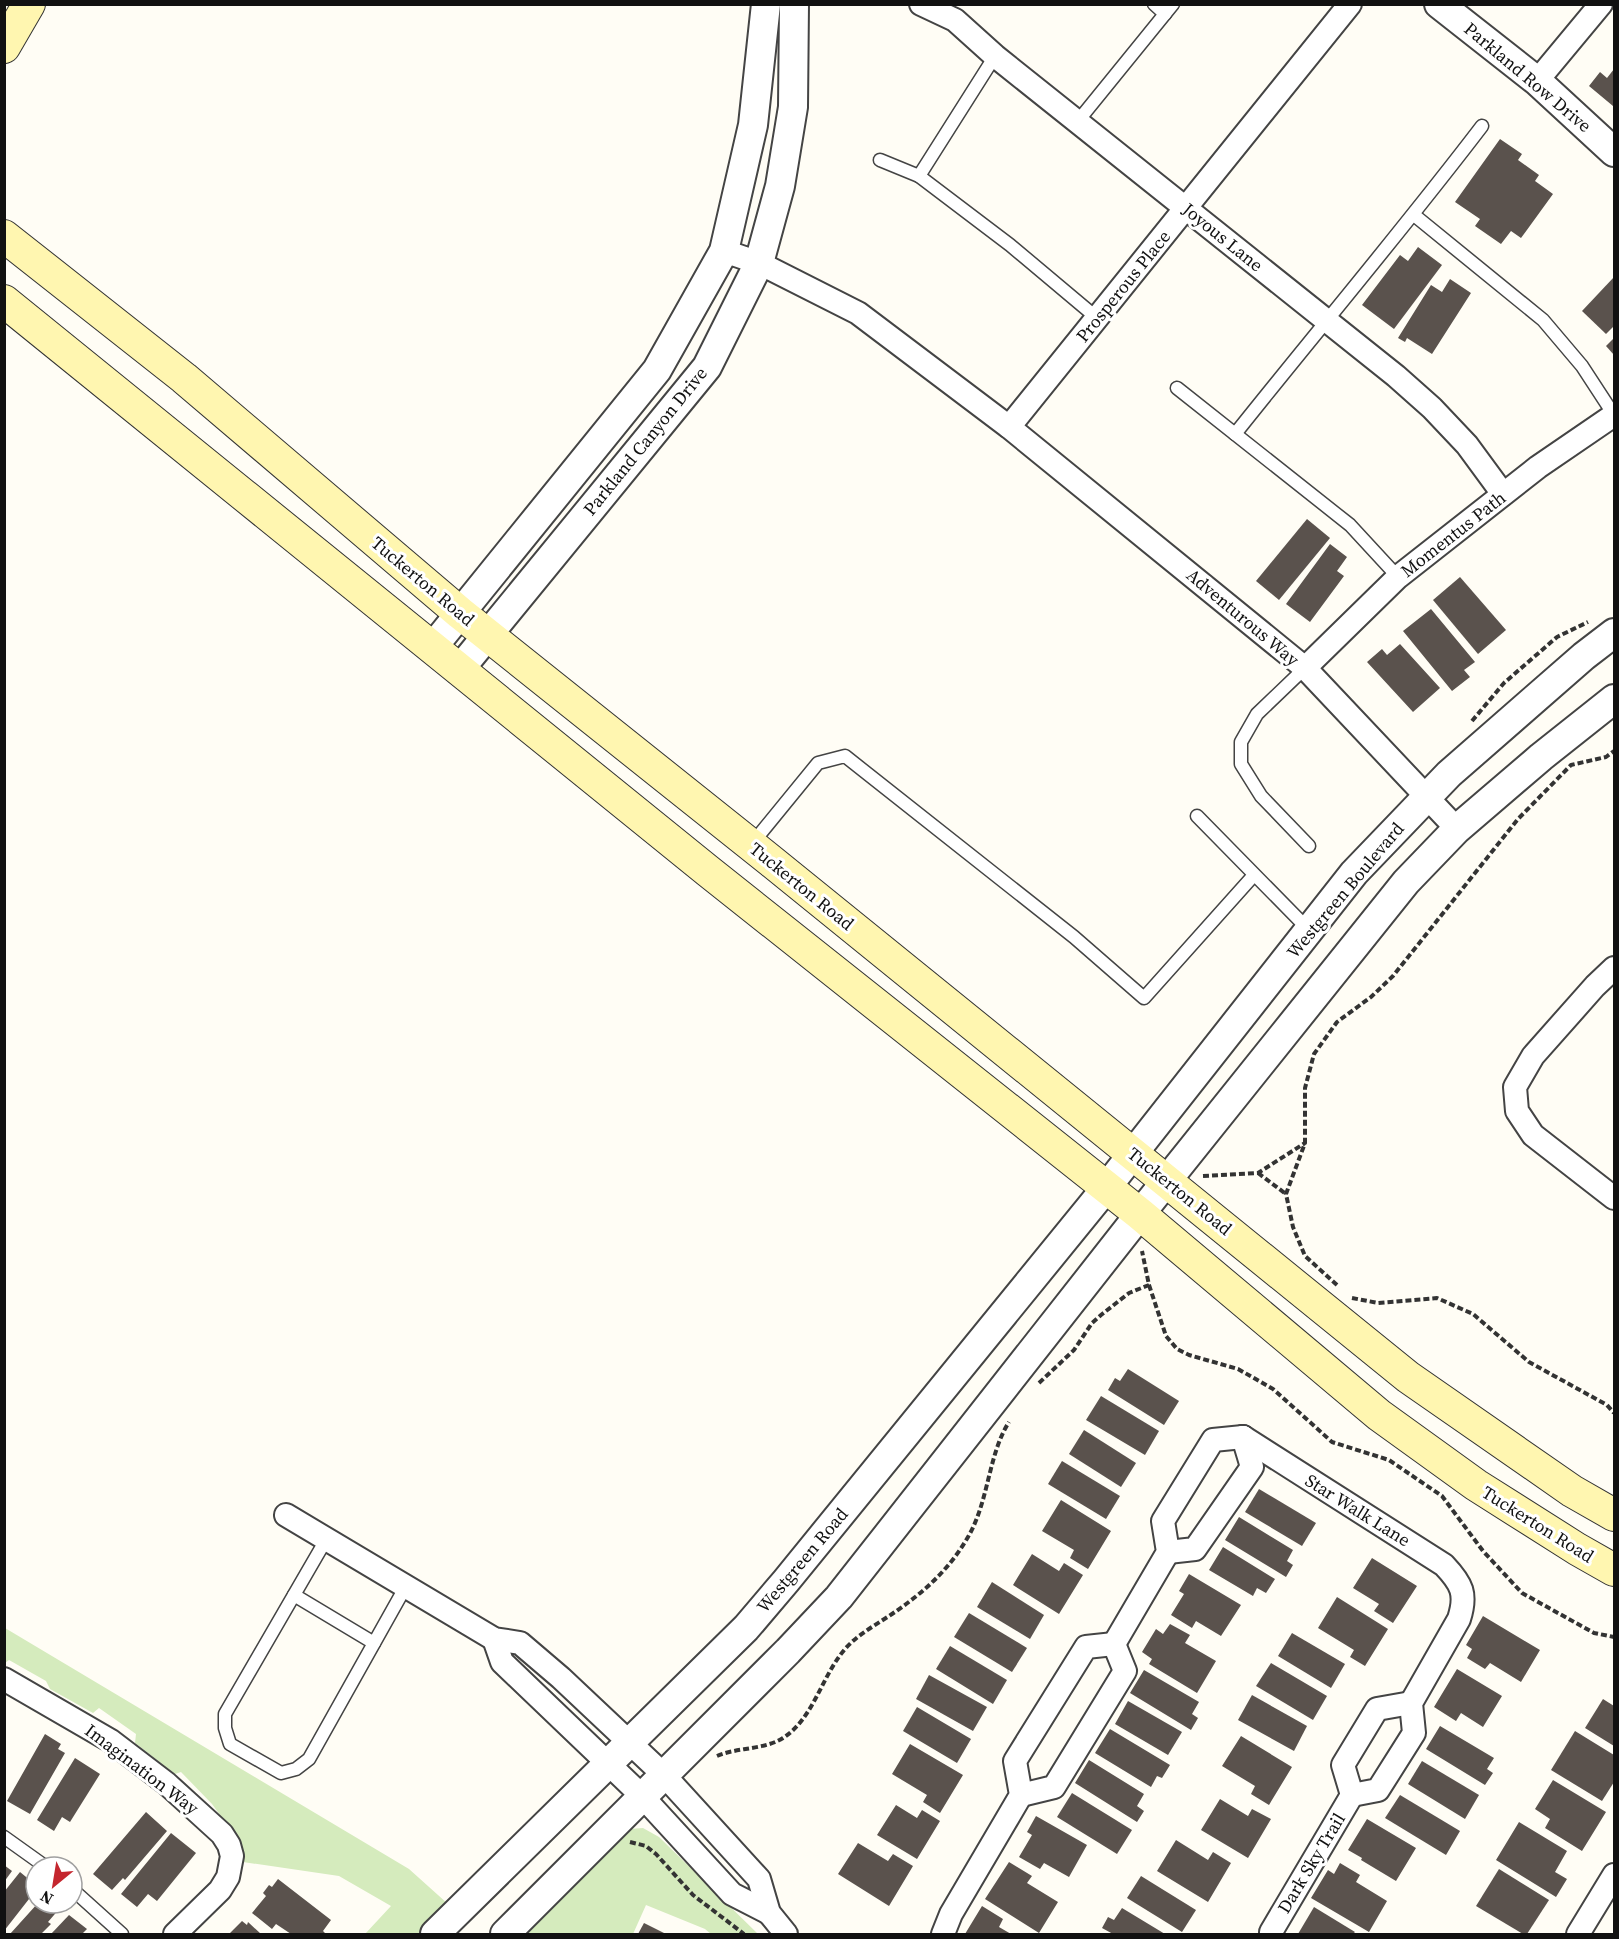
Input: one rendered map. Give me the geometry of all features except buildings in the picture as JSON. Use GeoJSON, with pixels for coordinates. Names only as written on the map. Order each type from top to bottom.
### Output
{"type":"FeatureCollection","features":[{"type":"Feature","properties":{"kind":"main road"},"geometry":{"type":"LineString","coordinates":[[4,47],[28,4]]}},
{"type":"Feature","properties":{"kind":"main road","name":"Tuckerton Road"},"geometry":{"type":"LineString","coordinates":[[4,236],[184,378],[460,613],[751,845],[1408,1377],[1572,1491],[1614,1515]]}},
{"type":"Feature","properties":{"kind":"main road","name":"Tuckerton Road"},"geometry":{"type":"LineString","coordinates":[[4,301],[459,670],[1140,1214],[1379,1415],[1476,1485],[1614,1570]]}},
{"type":"Feature","properties":{"kind":"street","name":"Parkland Canyon Drive"},"geometry":{"type":"LineString","coordinates":[[432,648],[657,370],[724,251],[753,125],[766,4]]}},
{"type":"Feature","properties":{"kind":"street","name":"Parkland Canyon Drive"},"geometry":{"type":"LineString","coordinates":[[459,670],[707,367],[759,263],[780,186],[793,107],[794,4]]}},
{"type":"Feature","properties":{"kind":"street","name":"Joyous Lane"},"geometry":{"type":"LineString","coordinates":[[921,4],[955,20],[996,56],[1396,376],[1432,408],[1467,446],[1503,494]]}},
{"type":"Feature","properties":{"kind":"street","name":"Prosperous Place"},"geometry":{"type":"LineString","coordinates":[[1009,427],[1350,4]]}},
{"type":"Feature","properties":{"kind":"street","name":"Parkland Row Drive"},"geometry":{"type":"LineString","coordinates":[[1439,4],[1537,81],[1614,152]]}},
{"type":"Feature","properties":{"kind":"street"},"geometry":{"type":"LineString","coordinates":[[1537,81],[1604,6]]}},
{"type":"Feature","properties":{"kind":"street","name":"Adventurous Way"},"geometry":{"type":"LineString","coordinates":[[724,251],[759,263],[858,313],[1009,427],[1305,668],[1457,829]]}},
{"type":"Feature","properties":{"kind":"street","name":"Momentus Path"},"geometry":{"type":"LineString","coordinates":[[1305,668],[1398,577],[1538,467],[1614,415]]}},
{"type":"Feature","properties":{"kind":"street","name":"Westgreen Boulevard"},"geometry":{"type":"LineString","coordinates":[[1133,1153],[1354,873],[1449,774],[1584,656],[1614,633]]}},
{"type":"Feature","properties":{"kind":"street"},"geometry":{"type":"LineString","coordinates":[[505,1935],[839,1597],[1140,1214],[1168,1182],[1406,882],[1457,829],[1540,757],[1614,699]]}},
{"type":"Feature","properties":{"kind":"street"},"geometry":{"type":"LineString","coordinates":[[1614,968],[1533,1056],[1515,1087],[1516,1111],[1533,1136],[1614,1198]]}},
{"type":"Feature","properties":{"kind":"street","name":"Westgreen Road"},"geometry":{"type":"LineString","coordinates":[[435,1935],[746,1628],[1133,1153]]}},
{"type":"Feature","properties":{"kind":"street"},"geometry":{"type":"LineString","coordinates":[[1114,1644],[1168,1552],[1163,1521],[1213,1440],[1243,1437],[1252,1467],[1195,1549],[1168,1552]]}},
{"type":"Feature","properties":{"kind":"street","name":"Star Walk Lane"},"geometry":{"type":"LineString","coordinates":[[1243,1437],[1444,1565],[1457,1579],[1464,1605],[1459,1619],[1411,1703]]}},
{"type":"Feature","properties":{"kind":"street"},"geometry":{"type":"LineString","coordinates":[[286,1515],[494,1639],[520,1643],[561,1678],[664,1775],[759,1879],[769,1913],[786,1935]]}},
{"type":"Feature","properties":{"kind":"street"},"geometry":{"type":"LineString","coordinates":[[494,1639],[502,1662],[642,1796],[732,1894],[769,1913]]}},
{"type":"Feature","properties":{"kind":"street"},"geometry":{"type":"LineString","coordinates":[[943,1935],[951,1914],[1021,1795],[1015,1761],[1086,1647],[1114,1644]]}},
{"type":"Feature","properties":{"kind":"street"},"geometry":{"type":"LineString","coordinates":[[1021,1795],[1054,1787],[1125,1671],[1114,1644]]}},
{"type":"Feature","properties":{"kind":"street","name":"Imagination Way"},"geometry":{"type":"LineString","coordinates":[[4,1679],[111,1741],[166,1784],[222,1834],[229,1845],[232,1856],[228,1877],[220,1890],[175,1935]]}},
{"type":"Feature","properties":{"kind":"street","name":"Dark Sky Trail"},"geometry":{"type":"LineString","coordinates":[[1266,1934],[1352,1795],[1378,1790],[1414,1733],[1411,1703],[1377,1709],[1343,1765],[1352,1795]]}},
{"type":"Feature","properties":{"kind":"street"},"geometry":{"type":"LineString","coordinates":[[1578,1935],[1614,1875]]}},
{"type":"Feature","properties":{"kind":"lane"},"geometry":{"type":"LineString","coordinates":[[1078,121],[1169,9],[1154,4]]}},
{"type":"Feature","properties":{"kind":"lane"},"geometry":{"type":"LineString","coordinates":[[919,176],[996,56]]}},
{"type":"Feature","properties":{"kind":"lane"},"geometry":{"type":"LineString","coordinates":[[1235,434],[1414,215],[1482,126]]}},
{"type":"Feature","properties":{"kind":"lane"},"geometry":{"type":"LineString","coordinates":[[880,160],[919,176],[1010,245],[1097,318]]}},
{"type":"Feature","properties":{"kind":"lane"},"geometry":{"type":"LineString","coordinates":[[1414,215],[1543,320],[1582,366],[1614,415]]}},
{"type":"Feature","properties":{"kind":"lane"},"geometry":{"type":"LineString","coordinates":[[1177,388],[1350,525],[1398,577]]}},
{"type":"Feature","properties":{"kind":"lane"},"geometry":{"type":"LineString","coordinates":[[1305,668],[1257,714],[1241,742],[1241,764],[1262,796],[1309,846]]}},
{"type":"Feature","properties":{"kind":"lane"},"geometry":{"type":"LineString","coordinates":[[751,845],[818,763],[845,756],[1074,937],[1144,998],[1254,874]]}},
{"type":"Feature","properties":{"kind":"lane"},"geometry":{"type":"LineString","coordinates":[[1197,816],[1309,930]]}},
{"type":"Feature","properties":{"kind":"lane"},"geometry":{"type":"LineString","coordinates":[[327,1538],[225,1714],[225,1728],[230,1744],[281,1773],[296,1769],[309,1759],[406,1586]]}},
{"type":"Feature","properties":{"kind":"lane"},"geometry":{"type":"LineString","coordinates":[[294,1595],[375,1643]]}},
{"type":"Feature","properties":{"kind":"lane"},"geometry":{"type":"LineString","coordinates":[[4,1837],[29,1855]]}},
{"type":"Feature","properties":{"kind":"lane"},"geometry":{"type":"LineString","coordinates":[[84,1900],[122,1935]]}},
{"type":"Feature","properties":{"kind":"path"},"geometry":{"type":"LineString","coordinates":[[1614,751],[1606,757],[1571,765],[1518,819],[1393,976],[1371,997],[1337,1022],[1314,1054],[1305,1088],[1305,1143],[1286,1194],[1293,1227],[1305,1256],[1352,1298],[1378,1303],[1437,1298],[1473,1314],[1529,1362],[1607,1405],[1614,1413]]}},
{"type":"Feature","properties":{"kind":"path"},"geometry":{"type":"LineString","coordinates":[[1203,1176],[1258,1173],[1305,1143]]}},
{"type":"Feature","properties":{"kind":"path"},"geometry":{"type":"LineString","coordinates":[[1258,1173],[1286,1194]]}},
{"type":"Feature","properties":{"kind":"path"},"geometry":{"type":"LineString","coordinates":[[1142,1251],[1149,1285],[1166,1335],[1177,1349],[1238,1370],[1273,1389],[1332,1442],[1389,1460],[1442,1496],[1483,1551],[1522,1593],[1594,1632],[1614,1637]]}},
{"type":"Feature","properties":{"kind":"path"},"geometry":{"type":"LineString","coordinates":[[1033,1391],[1074,1350],[1092,1323],[1129,1293],[1149,1285]]}},
{"type":"Feature","properties":{"kind":"path"},"geometry":{"type":"LineString","coordinates":[[712,1760],[739,1749],[771,1744],[790,1733],[812,1706],[832,1667],[847,1647],[858,1636],[905,1605],[941,1575],[969,1536],[978,1516],[1000,1438],[1014,1415]]}},
{"type":"Feature","properties":{"kind":"path"},"geometry":{"type":"LineString","coordinates":[[624,1839],[646,1846],[656,1854],[693,1895],[744,1935]]}},
{"type":"Feature","properties":{"kind":"green space"},"geometry":{"type":"Polygon","coordinates":[[[5,1628],[409,1869],[448,1904],[418,1934],[365,1934],[391,1906],[339,1876],[243,1862],[240,1843],[212,1804],[181,1772],[175,1774],[135,1743],[136,1734],[99,1708],[93,1713],[50,1689],[46,1681],[9,1660],[5,1663],[5,1628]]]}},
{"type":"Feature","properties":{"kind":"green space"},"geometry":{"type":"Polygon","coordinates":[[[643,1828],[659,1837],[758,1934],[711,1934],[705,1929],[646,1905],[633,1934],[520,1934],[629,1829],[643,1828]]]}}]}
